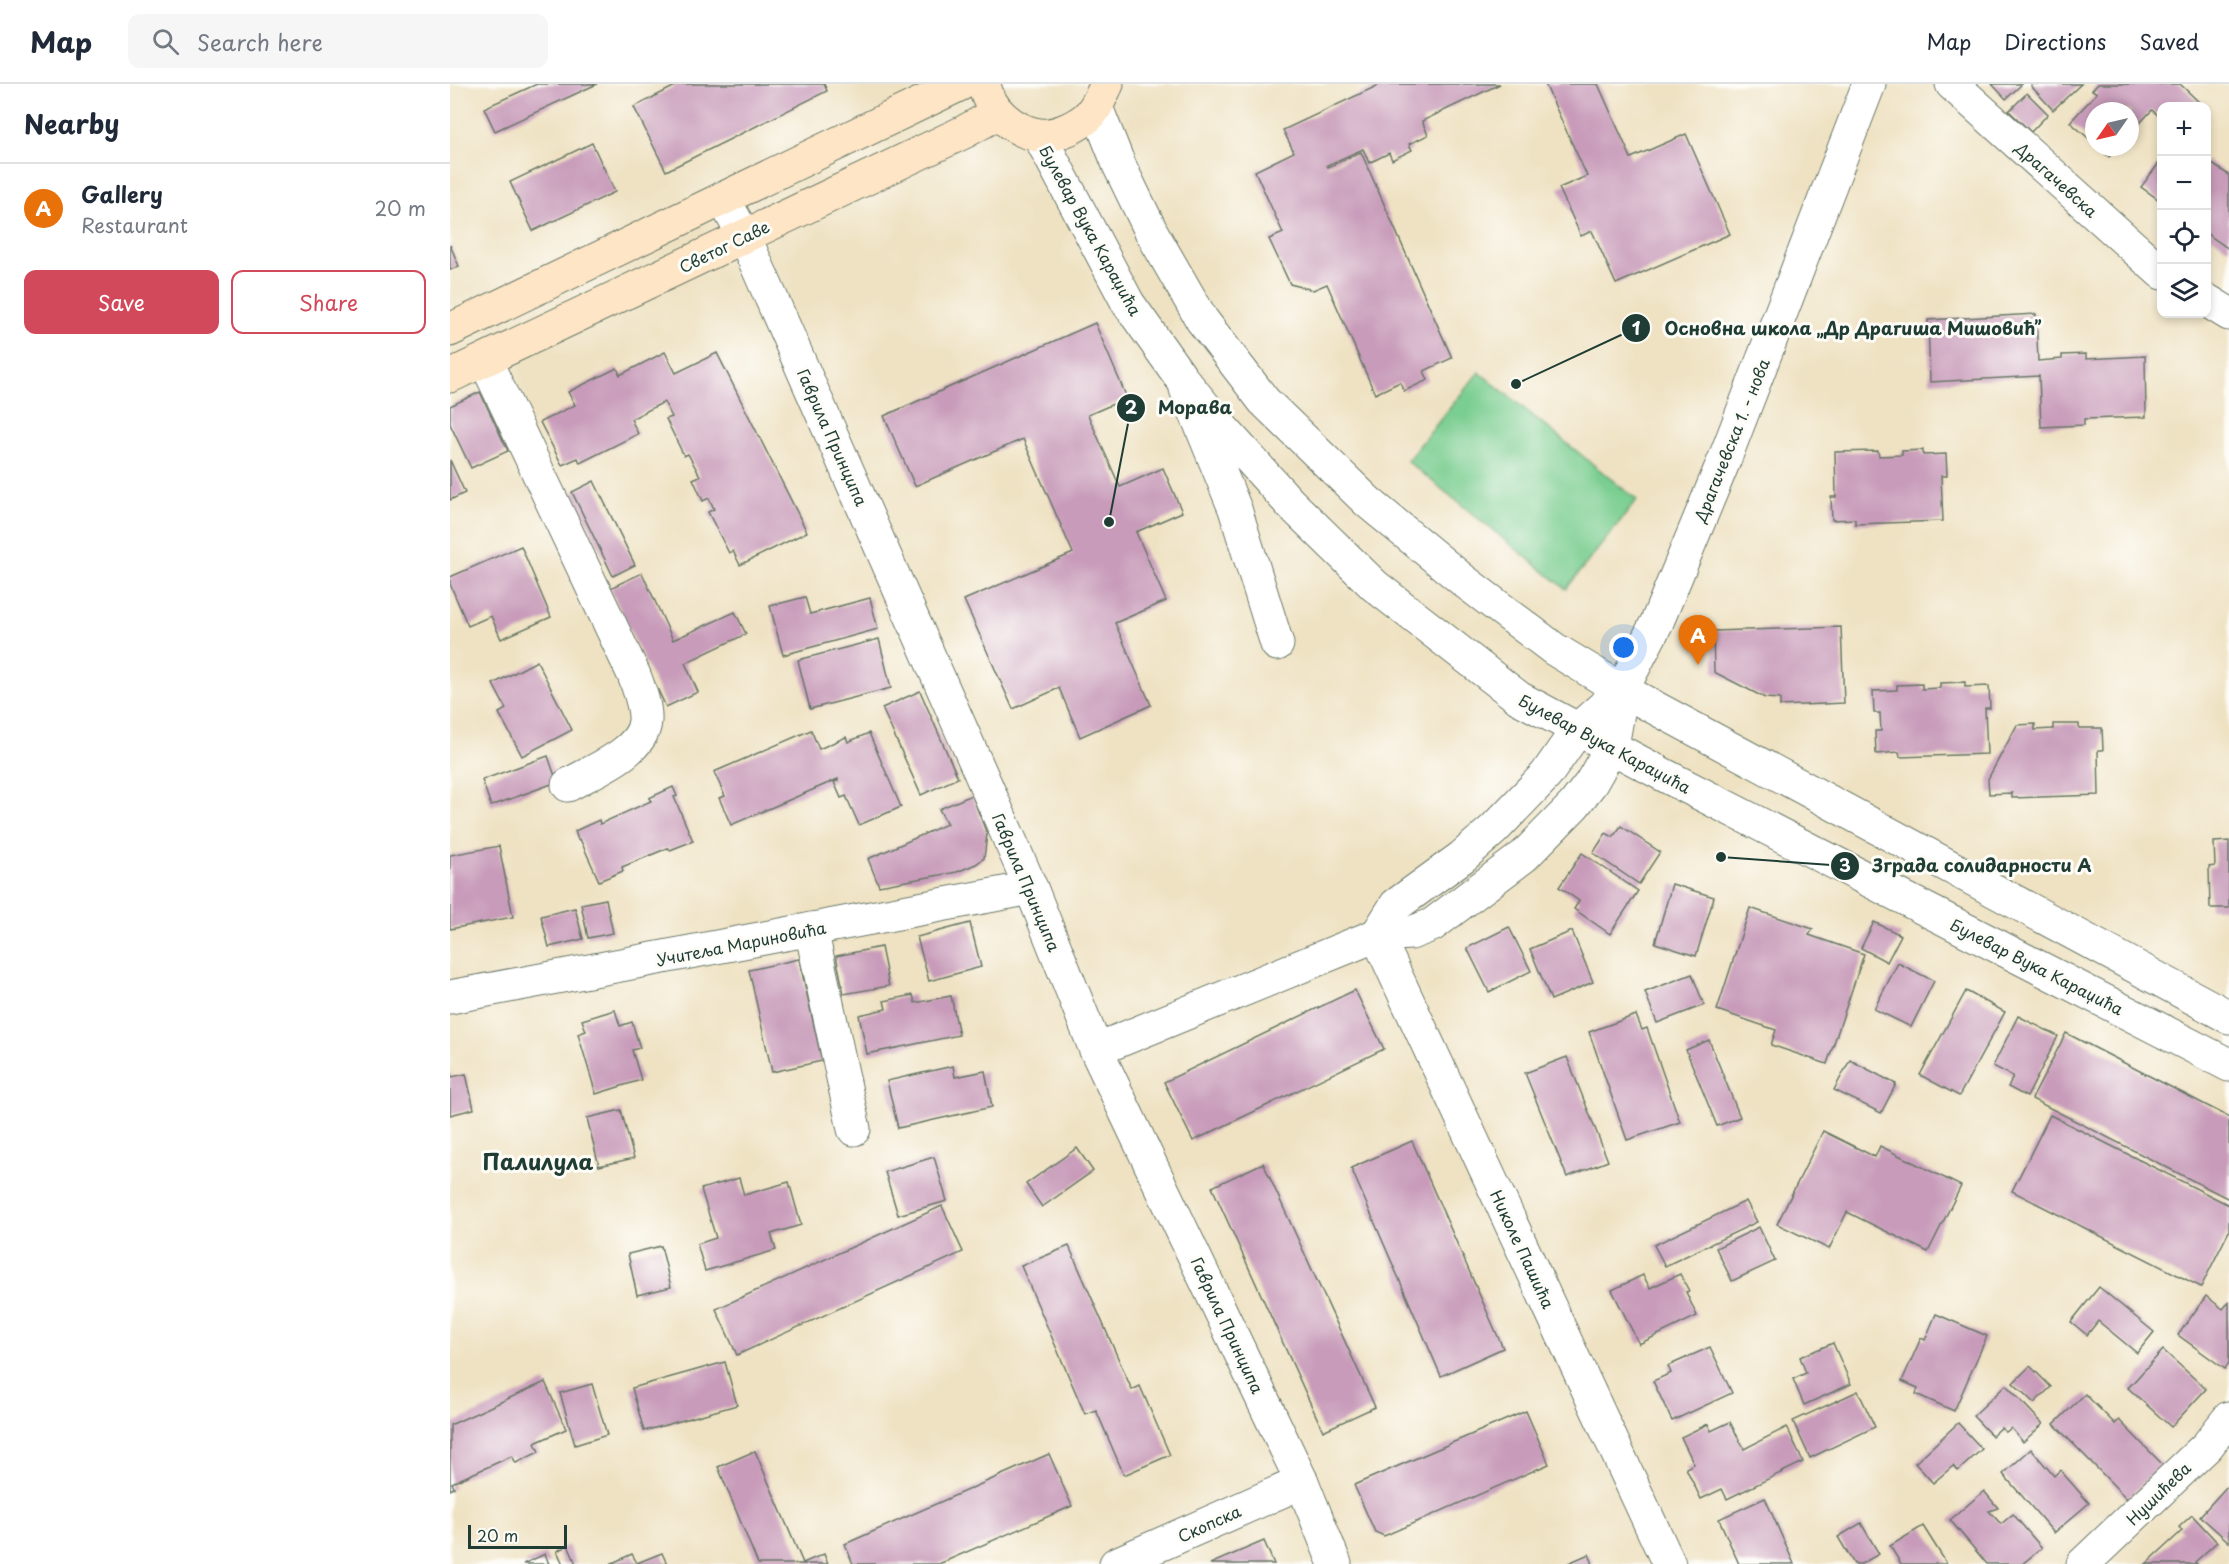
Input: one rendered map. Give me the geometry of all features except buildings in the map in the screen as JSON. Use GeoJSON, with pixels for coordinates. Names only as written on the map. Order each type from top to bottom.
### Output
{"type":"FeatureCollection","features":[{"type":"Feature","properties":{"kind":"main road"},"geometry":{"type":"LineString","coordinates":[[450,330],[961,84]]}},
{"type":"Feature","properties":{"kind":"main road"},"geometry":{"type":"LineString","coordinates":[[984,84],[998,113],[1010,124],[1039,135],[1069,129],[1087,118],[1101,96]]}},
{"type":"Feature","properties":{"kind":"main road","name":"Светог Саве"},"geometry":{"type":"LineString","coordinates":[[450,376],[964,132],[998,113]]}},
{"type":"Feature","properties":{"kind":"street","name":"Драгачевска 1. - нова"},"geometry":{"type":"LineString","coordinates":[[1622,690],[1657,622],[1725,458],[1869,84]]}},
{"type":"Feature","properties":{"kind":"street","name":"Драгачевска"},"geometry":{"type":"LineString","coordinates":[[1952,84],[2157,268]]}},
{"type":"Feature","properties":{"kind":"street"},"geometry":{"type":"LineString","coordinates":[[1101,96],[1119,165],[1157,243],[1202,320],[1264,401],[1368,502],[1464,581],[1554,649],[1622,690],[2229,1017]]}},
{"type":"Feature","properties":{"kind":"street","name":"Булевар Вука Караџића"},"geometry":{"type":"LineString","coordinates":[[1039,135],[1128,303],[1182,379],[1223,429],[1289,502],[1375,586],[1519,698],[2229,1065]]}},
{"type":"Feature","properties":{"kind":"street","name":"Гаврила Принципа"},"geometry":{"type":"LineString","coordinates":[[723,198],[744,236],[1031,888],[1096,1050],[1302,1482],[1335,1564]]}},
{"type":"Feature","properties":{"kind":"street"},"geometry":{"type":"LineString","coordinates":[[2211,303],[2229,314]]}},
{"type":"Feature","properties":{"kind":"street"},"geometry":{"type":"LineString","coordinates":[[484,360],[634,675],[644,711],[643,730],[632,747],[568,785]]}},
{"type":"Feature","properties":{"kind":"street"},"geometry":{"type":"LineString","coordinates":[[1182,379],[1235,509],[1277,644]]}},
{"type":"Feature","properties":{"kind":"street"},"geometry":{"type":"LineString","coordinates":[[1377,935],[1396,905],[1462,857],[1494,830],[1546,775],[1578,729],[1622,690]]}},
{"type":"Feature","properties":{"kind":"street"},"geometry":{"type":"LineString","coordinates":[[1096,1050],[1377,935],[1411,933],[1432,925],[1524,856],[1575,805],[1591,783],[1612,746],[1622,690]]}},
{"type":"Feature","properties":{"kind":"street","name":"Учитеља Мариновића"},"geometry":{"type":"LineString","coordinates":[[450,997],[1031,888]]}},
{"type":"Feature","properties":{"kind":"street"},"geometry":{"type":"LineString","coordinates":[[811,929],[854,1129]]}},
{"type":"Feature","properties":{"kind":"street","name":"Николе Пашића"},"geometry":{"type":"LineString","coordinates":[[1377,935],[1669,1564]]}},
{"type":"Feature","properties":{"kind":"street","name":"Нушићева"},"geometry":{"type":"LineString","coordinates":[[2083,1564],[2207,1446],[2229,1418]]}},
{"type":"Feature","properties":{"kind":"street","name":"Скопска"},"geometry":{"type":"LineString","coordinates":[[1116,1564],[1302,1482]]}},
{"type":"Feature","properties":{"kind":"green space"},"geometry":{"type":"Polygon","coordinates":[[[1479,372],[1637,500],[1566,589],[1407,461],[1479,372]]]}},
{"type":"Feature","properties":{"kind":"place","name":"Основна школа „Др Драгиша Мишовић”"},"geometry":{"type":"Point","coordinates":[1516,384]}},
{"type":"Feature","properties":{"kind":"place","name":"Морава"},"geometry":{"type":"Point","coordinates":[1109,522]}},
{"type":"Feature","properties":{"kind":"place","name":"Gallery"},"geometry":{"type":"Point","coordinates":[1698,665]}},
{"type":"Feature","properties":{"kind":"place","name":"Зграда солидарности А"},"geometry":{"type":"Point","coordinates":[1721,857]}},
{"type":"Feature","properties":{"kind":"district","name":"Палилула"},"geometry":{"type":"Point","coordinates":[538,1160]}}]}
